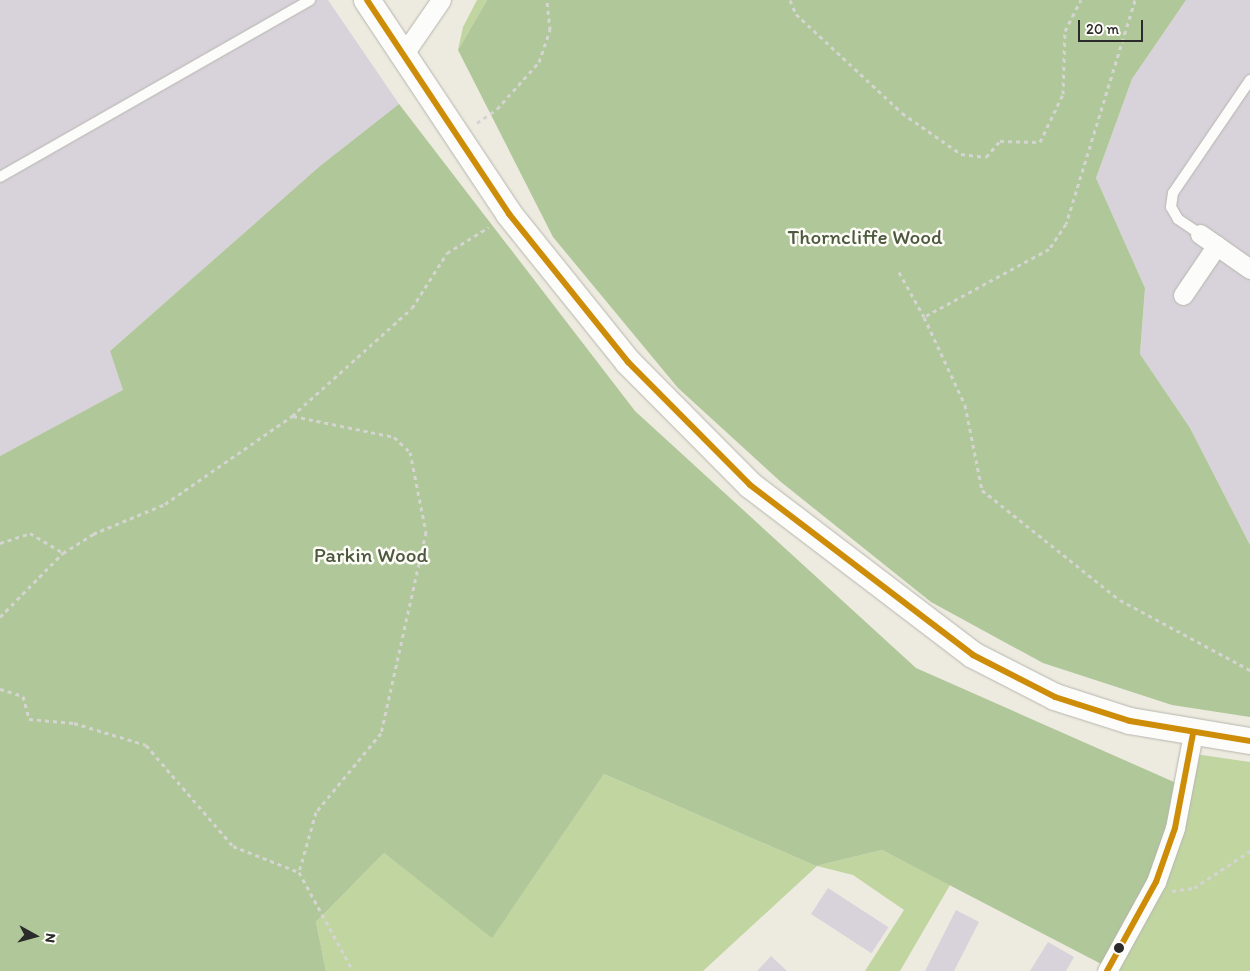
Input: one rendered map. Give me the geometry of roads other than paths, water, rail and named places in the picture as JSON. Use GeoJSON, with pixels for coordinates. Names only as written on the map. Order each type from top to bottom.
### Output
{"type":"FeatureCollection","features":[{"type":"Feature","properties":{"kind":"street"},"geometry":{"type":"LineString","coordinates":[[368,0],[509,214],[670,408],[750,485],[911,612],[973,655],[1055,697],[1130,722],[1193,734],[1250,741]]}},
{"type":"Feature","properties":{"kind":"street"},"geometry":{"type":"LineString","coordinates":[[404,56],[442,0]]}},
{"type":"Feature","properties":{"kind":"street"},"geometry":{"type":"LineString","coordinates":[[1200,234],[1250,269]]}},
{"type":"Feature","properties":{"kind":"street"},"geometry":{"type":"LineString","coordinates":[[1183,295],[1217,245]]}},
{"type":"Feature","properties":{"kind":"street"},"geometry":{"type":"LineString","coordinates":[[1107,971],[1156,882],[1175,828],[1193,734]]}},
{"type":"Feature","properties":{"kind":"lane"},"geometry":{"type":"LineString","coordinates":[[0,177],[310,0]]}},
{"type":"Feature","properties":{"kind":"lane"},"geometry":{"type":"LineString","coordinates":[[1200,234],[1178,219],[1171,207],[1173,193],[1250,80]]}},
{"type":"Feature","properties":{"kind":"park label","name":"Thorncliffe Wood"},"geometry":{"type":"Point","coordinates":[865,237]}},
{"type":"Feature","properties":{"kind":"park label","name":"Parkin Wood"},"geometry":{"type":"Point","coordinates":[371,555]}}]}
